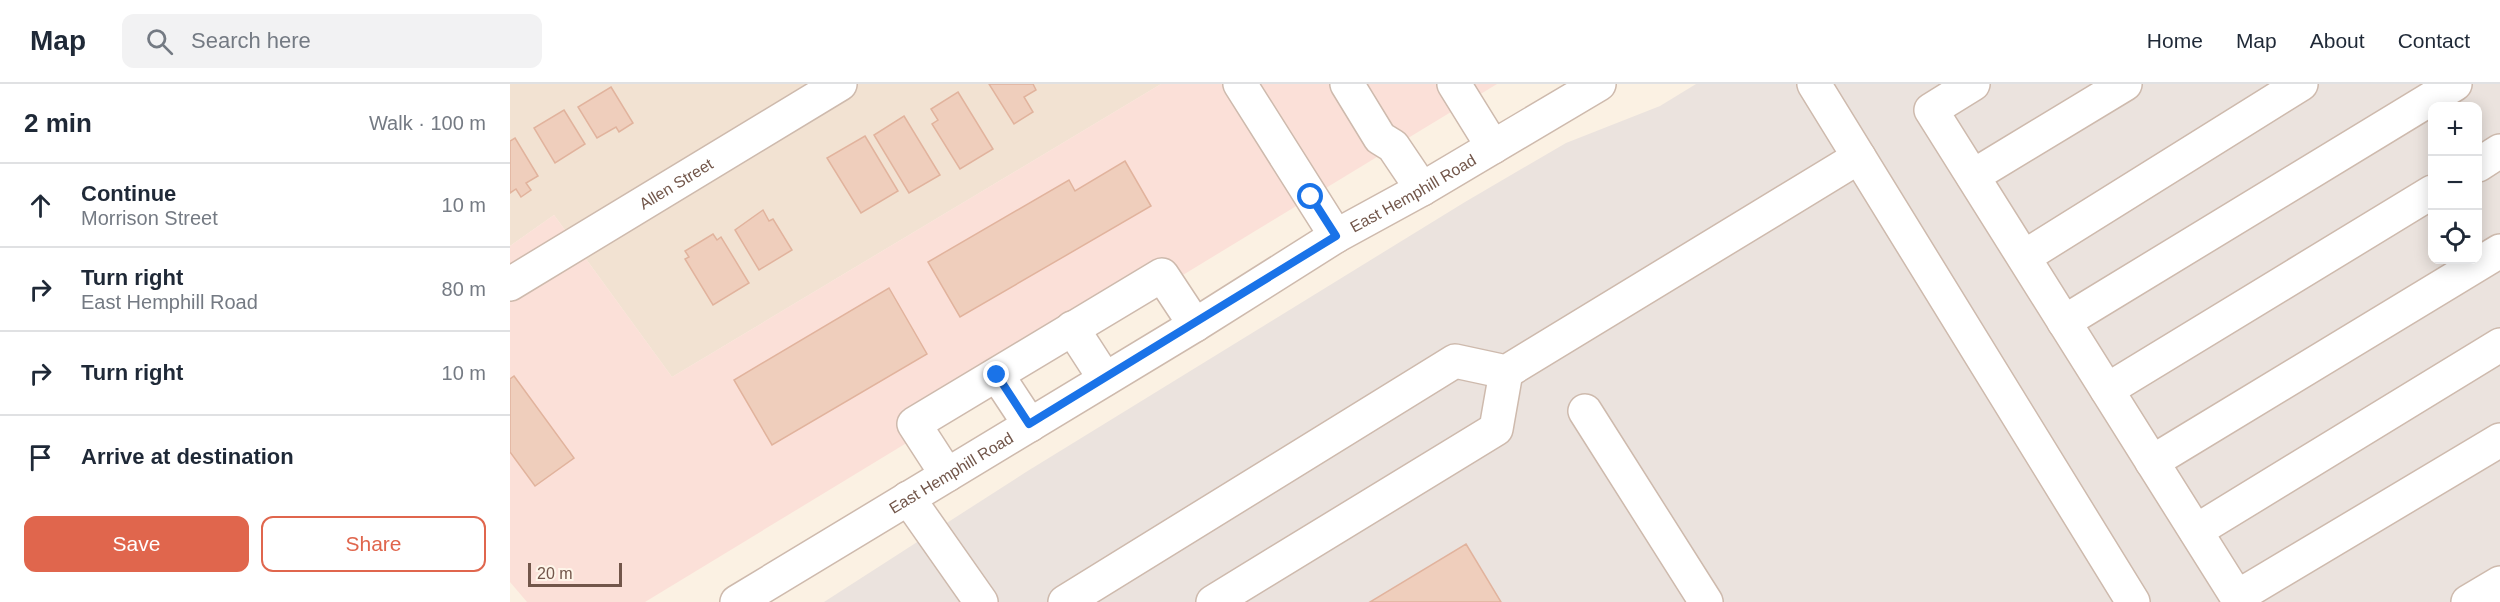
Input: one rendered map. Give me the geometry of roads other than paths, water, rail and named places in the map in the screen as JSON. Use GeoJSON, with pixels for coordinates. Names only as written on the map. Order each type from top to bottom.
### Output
{"type":"FeatureCollection","features":[{"type":"Feature","properties":{"kind":"street","name":"Allen Street"},"geometry":{"type":"LineString","coordinates":[[510,284],[840,84]]}},
{"type":"Feature","properties":{"kind":"street"},"geometry":{"type":"LineString","coordinates":[[1240,84],[1336,236]]}},
{"type":"Feature","properties":{"kind":"street"},"geometry":{"type":"LineString","coordinates":[[1347,84],[1380,138],[1393,146],[1422,189]]}},
{"type":"Feature","properties":{"kind":"street"},"geometry":{"type":"LineString","coordinates":[[1454,84],[1493,147]]}},
{"type":"Feature","properties":{"kind":"street","name":"East Hemphill Road"},"geometry":{"type":"LineString","coordinates":[[737,602],[1195,325],[1336,236],[1422,189],[1599,84]]}},
{"type":"Feature","properties":{"kind":"street"},"geometry":{"type":"LineString","coordinates":[[1814,84],[2133,602]]}},
{"type":"Feature","properties":{"kind":"street"},"geometry":{"type":"LineString","coordinates":[[1973,84],[1931,110],[2237,597],[2500,440]]}},
{"type":"Feature","properties":{"kind":"street"},"geometry":{"type":"LineString","coordinates":[[1973,176],[2125,84]]}},
{"type":"Feature","properties":{"kind":"street"},"geometry":{"type":"LineString","coordinates":[[2024,257],[2301,84]]}},
{"type":"Feature","properties":{"kind":"street"},"geometry":{"type":"LineString","coordinates":[[2064,322],[2455,84]]}},
{"type":"Feature","properties":{"kind":"street"},"geometry":{"type":"LineString","coordinates":[[2482,162],[2500,151]]}},
{"type":"Feature","properties":{"kind":"street"},"geometry":{"type":"LineString","coordinates":[[1065,602],[1455,361],[1506,372],[1859,157]]}},
{"type":"Feature","properties":{"kind":"street"},"geometry":{"type":"LineString","coordinates":[[2107,390],[2428,195]]}},
{"type":"Feature","properties":{"kind":"street"},"geometry":{"type":"LineString","coordinates":[[2152,462],[2500,251]]}},
{"type":"Feature","properties":{"kind":"street"},"geometry":{"type":"LineString","coordinates":[[947,474],[914,424],[1072,328],[1162,275],[1195,325]]}},
{"type":"Feature","properties":{"kind":"street"},"geometry":{"type":"LineString","coordinates":[[1072,328],[1105,379]]}},
{"type":"Feature","properties":{"kind":"street"},"geometry":{"type":"LineString","coordinates":[[2196,531],[2500,345]]}},
{"type":"Feature","properties":{"kind":"street"},"geometry":{"type":"LineString","coordinates":[[1213,602],[1496,429],[1506,372]]}},
{"type":"Feature","properties":{"kind":"street"},"geometry":{"type":"LineString","coordinates":[[997,375],[1029,424]]}},
{"type":"Feature","properties":{"kind":"street"},"geometry":{"type":"LineString","coordinates":[[1585,411],[1706,602]]}},
{"type":"Feature","properties":{"kind":"street"},"geometry":{"type":"LineString","coordinates":[[908,498],[981,602]]}},
{"type":"Feature","properties":{"kind":"street"},"geometry":{"type":"LineString","coordinates":[[2468,602],[2500,583]]}}]}
